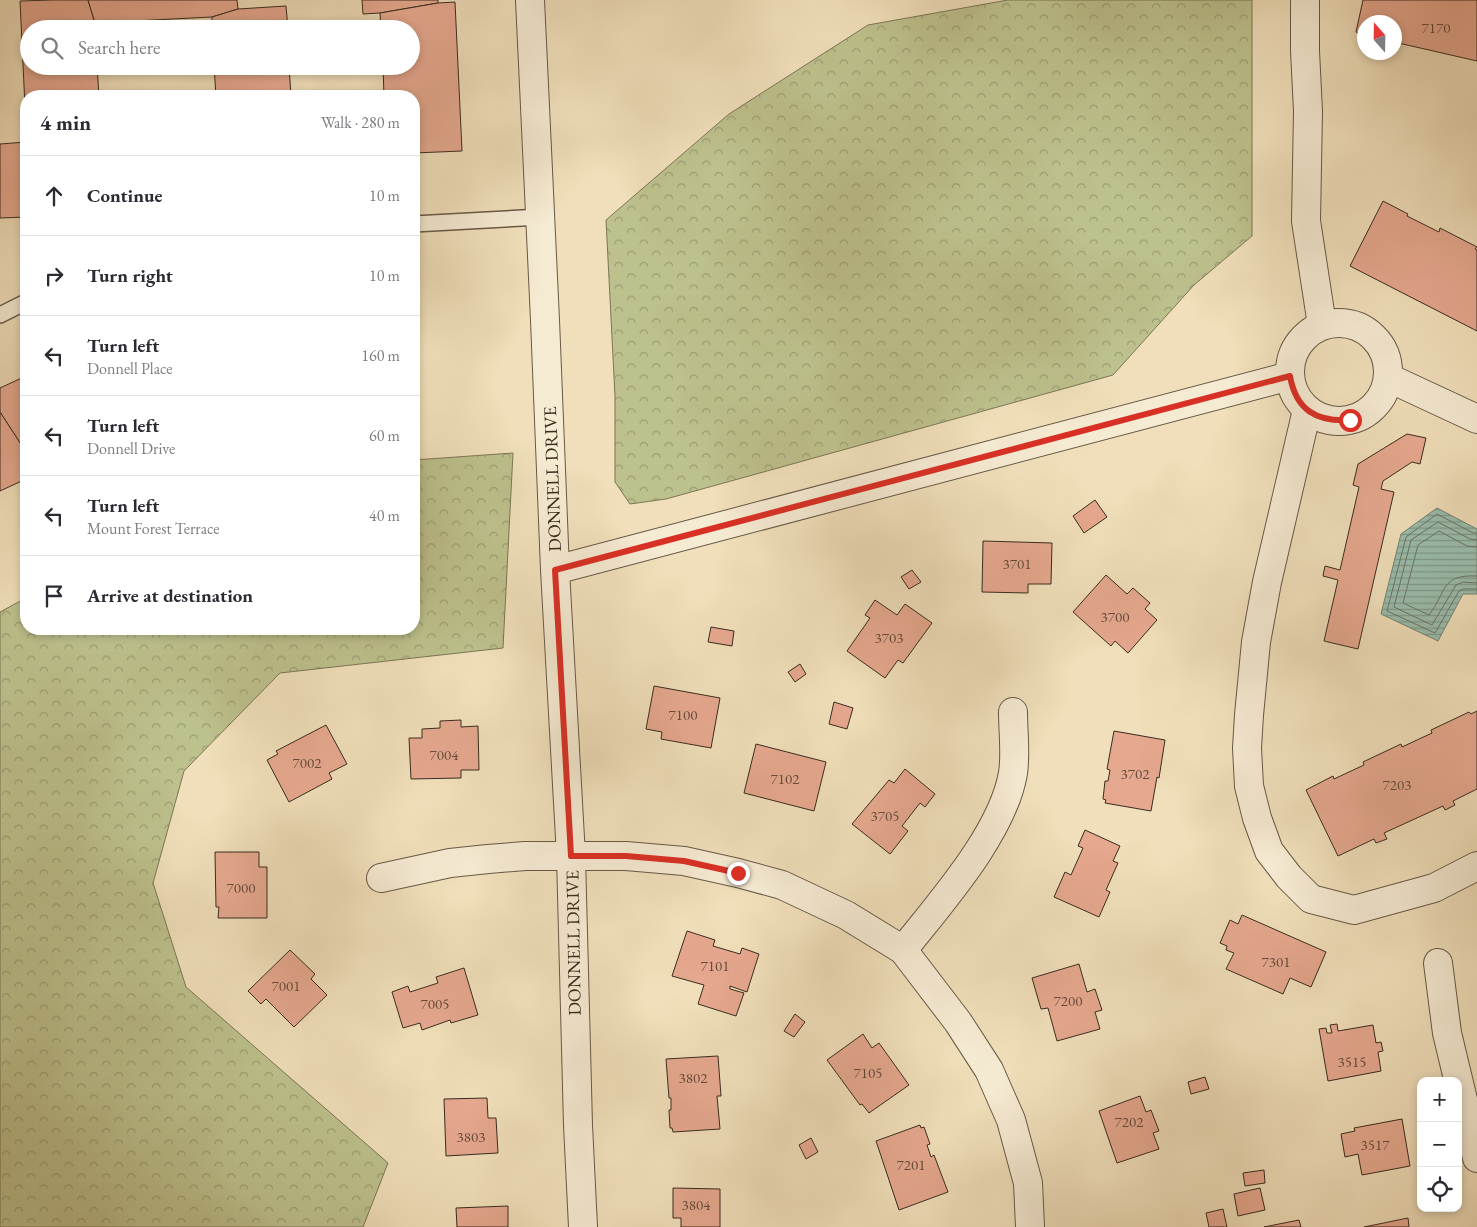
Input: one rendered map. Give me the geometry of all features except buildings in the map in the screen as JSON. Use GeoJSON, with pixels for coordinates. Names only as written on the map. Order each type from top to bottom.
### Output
{"type":"FeatureCollection","features":[{"type":"Feature","properties":{"kind":"street","name":"DONNELL DRIVE"},"geometry":{"type":"LineString","coordinates":[[530,0],[555,570],[571,856],[578,1125],[583,1227]]}},
{"type":"Feature","properties":{"kind":"street"},"geometry":{"type":"LineString","coordinates":[[1305,0],[1304,51],[1308,111],[1306,221],[1322,325]]}},
{"type":"Feature","properties":{"kind":"street"},"geometry":{"type":"LineString","coordinates":[[1339,322],[1356,324],[1370,333],[1382,345],[1388,361],[1389,378],[1385,392],[1376,405],[1364,414],[1350,420],[1335,421],[1320,418],[1307,410],[1298,400],[1292,389],[1290,376],[1291,359],[1297,345],[1308,333],[1322,325],[1339,322]]}},
{"type":"Feature","properties":{"kind":"street"},"geometry":{"type":"LineString","coordinates":[[555,570],[1290,376]]}},
{"type":"Feature","properties":{"kind":"street"},"geometry":{"type":"LineString","coordinates":[[1389,378],[1477,419]]}},
{"type":"Feature","properties":{"kind":"street"},"geometry":{"type":"LineString","coordinates":[[1307,410],[1267,582],[1256,642],[1249,714],[1247,748],[1249,786],[1257,818],[1269,851],[1289,877],[1311,899],[1354,910],[1434,888],[1477,866]]}},
{"type":"Feature","properties":{"kind":"street"},"geometry":{"type":"LineString","coordinates":[[903,950],[972,862],[1001,810],[1013,774],[1013,712]]}},
{"type":"Feature","properties":{"kind":"street"},"geometry":{"type":"LineString","coordinates":[[381,878],[450,863],[525,856],[626,856],[684,861],[782,885],[846,915],[903,950],[958,1022],[989,1070],[1011,1120],[1028,1183],[1030,1227]]}},
{"type":"Feature","properties":{"kind":"street"},"geometry":{"type":"LineString","coordinates":[[1438,962],[1447,1033],[1477,1158]]}},
{"type":"Feature","properties":{"kind":"lane"},"geometry":{"type":"LineString","coordinates":[[420,224],[541,217]]}},
{"type":"Feature","properties":{"kind":"lane"},"geometry":{"type":"LineString","coordinates":[[0,315],[20,305]]}},
{"type":"Feature","properties":{"kind":"green space"},"geometry":{"type":"Polygon","coordinates":[[[1008,0],[1252,0],[1252,236],[1194,285],[1113,375],[666,499],[630,504],[615,482],[615,396],[606,220],[729,114],[868,25],[1008,0]]]}},
{"type":"Feature","properties":{"kind":"green space"},"geometry":{"type":"Polygon","coordinates":[[[513,453],[503,648],[280,673],[184,771],[153,883],[186,987],[388,1163],[363,1227],[0,1227],[0,612],[20,601],[20,635],[420,635],[420,460],[513,453]]]}},
{"type":"Feature","properties":{"kind":"water"},"geometry":{"type":"Polygon","coordinates":[[[1437,508],[1477,529],[1477,594],[1463,594],[1438,641],[1381,614],[1401,534],[1437,508]]]}},
{"type":"Feature","properties":{"kind":"route"},"geometry":{"type":"LineString","coordinates":[[738,873],[684,861],[626,856],[571,856],[555,570],[1290,376],[1292,389],[1298,400],[1307,410],[1320,418],[1335,421],[1350,420]]}}]}
